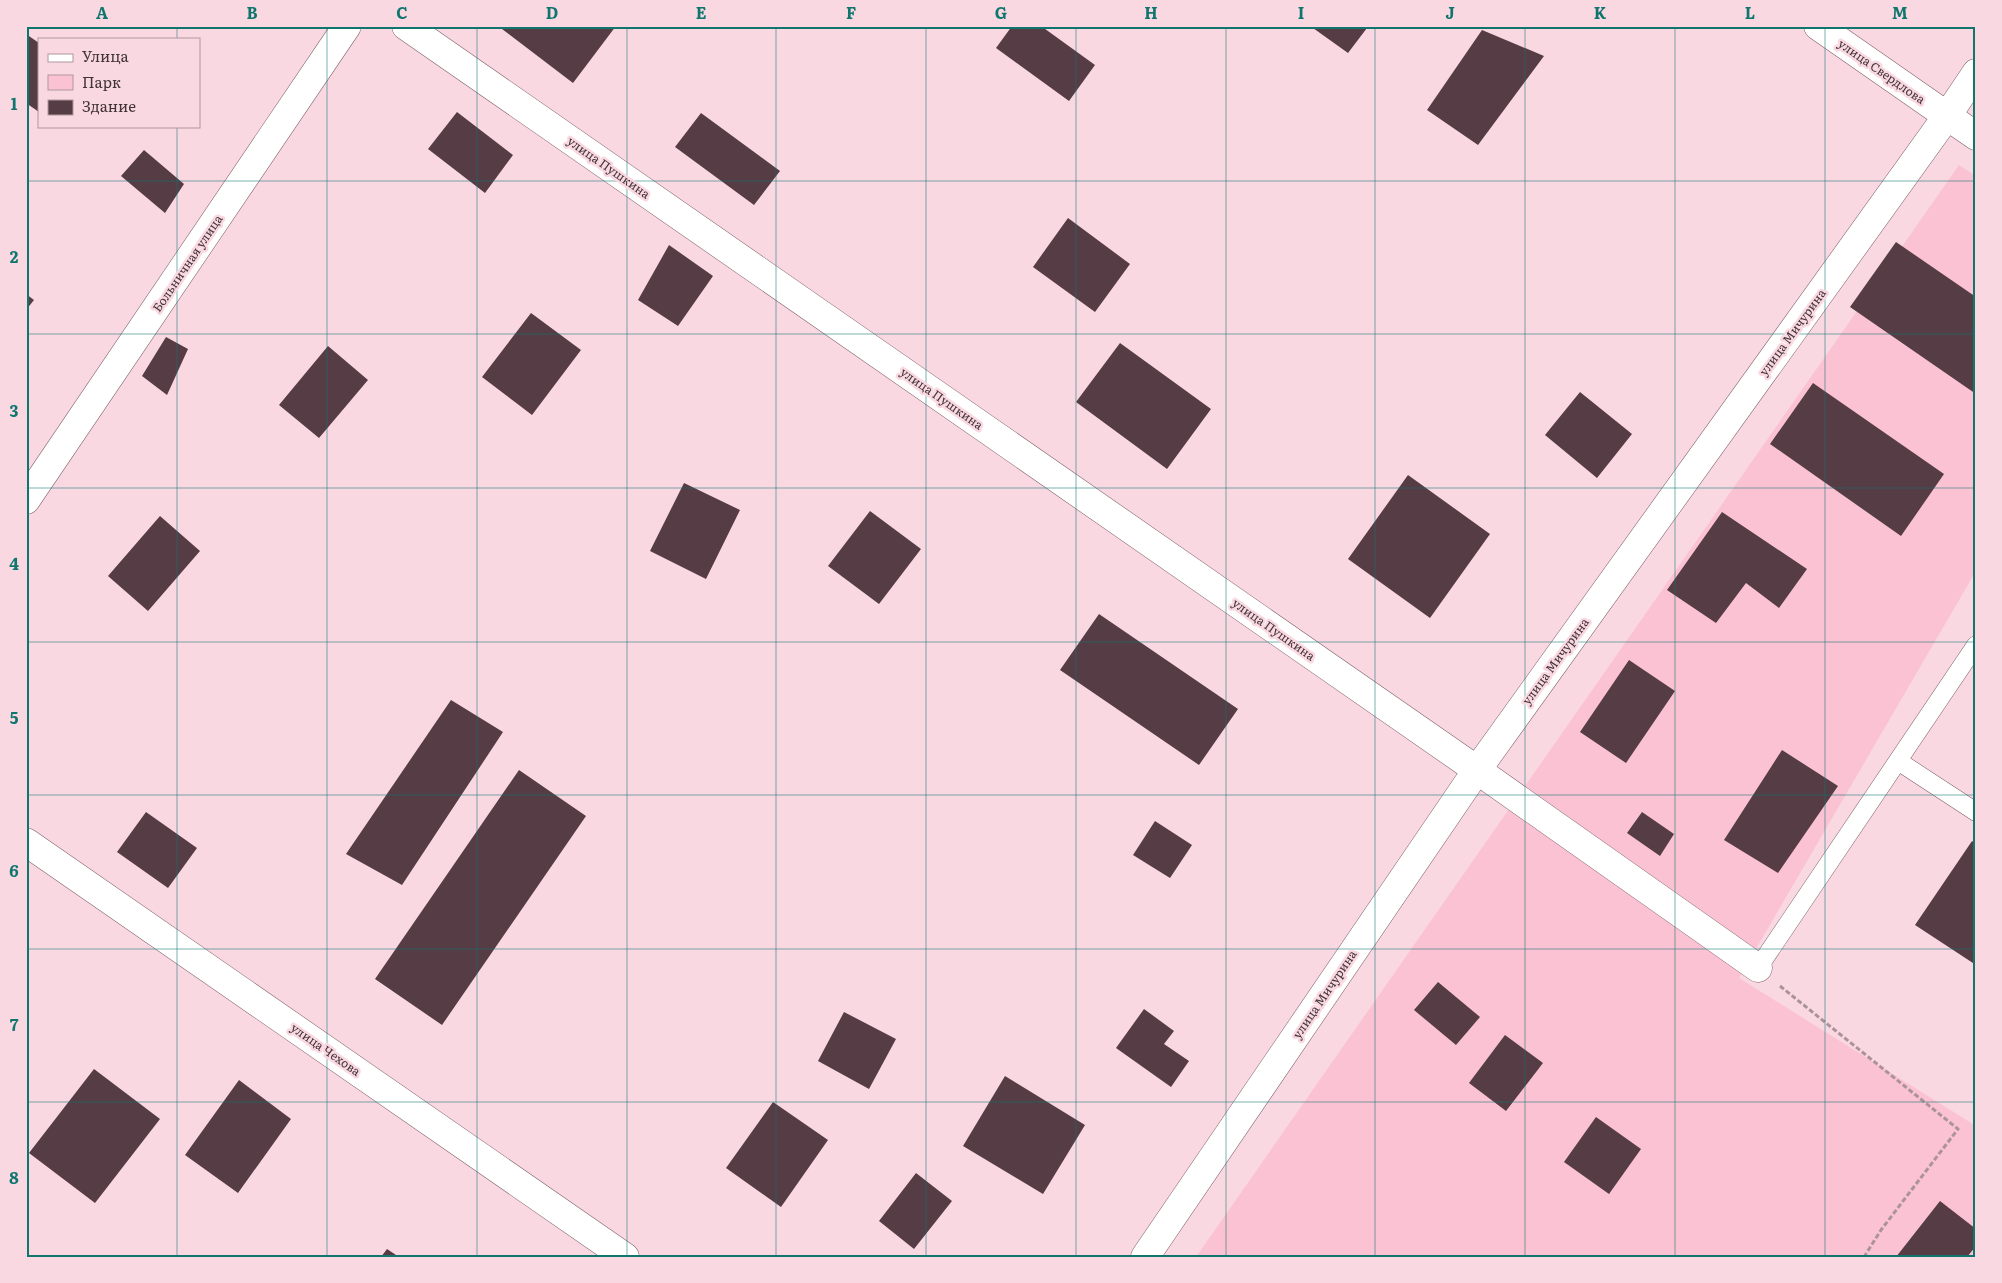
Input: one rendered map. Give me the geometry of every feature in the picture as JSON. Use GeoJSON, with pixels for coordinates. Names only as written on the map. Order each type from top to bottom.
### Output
{"type":"FeatureCollection","features":[{"type":"Feature","properties":{"kind":"street","name":"Больничная улица"},"geometry":{"type":"LineString","coordinates":[[26,500],[347,26]]}},
{"type":"Feature","properties":{"kind":"street","name":"улица Пушкина"},"geometry":{"type":"LineString","coordinates":[[406,26],[1477,770],[1758,968]]}},
{"type":"Feature","properties":{"kind":"street","name":"улица Свердлова"},"geometry":{"type":"LineString","coordinates":[[1818,26],[1976,136]]}},
{"type":"Feature","properties":{"kind":"street","name":"улица Мичурина"},"geometry":{"type":"LineString","coordinates":[[1145,1257],[1477,770],[1976,73]]}},
{"type":"Feature","properties":{"kind":"street","name":"улица Чехова"},"geometry":{"type":"LineString","coordinates":[[26,842],[624,1257]]}},
{"type":"Feature","properties":{"kind":"lane"},"geometry":{"type":"LineString","coordinates":[[1758,968],[1976,645]]}},
{"type":"Feature","properties":{"kind":"lane"},"geometry":{"type":"LineString","coordinates":[[1898,761],[1976,812]]}},
{"type":"Feature","properties":{"kind":"path"},"geometry":{"type":"LineString","coordinates":[[1758,968],[1958,1129],[1881,1230],[1864,1257]]}},
{"type":"Feature","properties":{"kind":"green space"},"geometry":{"type":"Polygon","coordinates":[[[1959,165],[1976,176],[1976,571],[1739,978],[1976,1126],[1976,1257],[1196,1257],[1959,165]]]}},
{"type":"Feature","properties":{"kind":"building"},"geometry":{"type":"Polygon","coordinates":[[[498,26],[616,26],[573,83],[498,26]]]}},
{"type":"Feature","properties":{"kind":"building"},"geometry":{"type":"Polygon","coordinates":[[[1012,26],[1041,26],[1095,65],[1069,101],[996,48],[1012,26]]]}},
{"type":"Feature","properties":{"kind":"building"},"geometry":{"type":"Polygon","coordinates":[[[1314,26],[1365,26],[1367,28],[1348,53],[1313,28],[1314,26]]]}},
{"type":"Feature","properties":{"kind":"building"},"geometry":{"type":"Polygon","coordinates":[[[1482,30],[1544,56],[1478,145],[1427,110],[1482,30]]]}},
{"type":"Feature","properties":{"kind":"building"},"geometry":{"type":"Polygon","coordinates":[[[26,34],[38,42],[38,111],[26,103],[26,34]]]}},
{"type":"Feature","properties":{"kind":"building"},"geometry":{"type":"Polygon","coordinates":[[[457,112],[513,155],[485,193],[428,149],[457,112]]]}},
{"type":"Feature","properties":{"kind":"building"},"geometry":{"type":"Polygon","coordinates":[[[701,113],[780,171],[754,205],[675,147],[701,113]]]}},
{"type":"Feature","properties":{"kind":"building"},"geometry":{"type":"Polygon","coordinates":[[[144,150],[184,184],[165,213],[121,176],[144,150]]]}},
{"type":"Feature","properties":{"kind":"building"},"geometry":{"type":"Polygon","coordinates":[[[1068,218],[1130,264],[1095,312],[1033,267],[1068,218]]]}},
{"type":"Feature","properties":{"kind":"building"},"geometry":{"type":"Polygon","coordinates":[[[1896,242],[1976,297],[1976,394],[1850,307],[1896,242]]]}},
{"type":"Feature","properties":{"kind":"building"},"geometry":{"type":"Polygon","coordinates":[[[669,245],[713,276],[678,326],[638,300],[669,245]]]}},
{"type":"Feature","properties":{"kind":"building"},"geometry":{"type":"Polygon","coordinates":[[[26,294],[34,300],[26,310],[26,294]]]}},
{"type":"Feature","properties":{"kind":"building"},"geometry":{"type":"Polygon","coordinates":[[[531,313],[581,350],[532,415],[482,377],[531,313]]]}},
{"type":"Feature","properties":{"kind":"building"},"geometry":{"type":"Polygon","coordinates":[[[166,337],[188,349],[167,395],[142,376],[166,337]]]}},
{"type":"Feature","properties":{"kind":"building"},"geometry":{"type":"Polygon","coordinates":[[[1120,343],[1211,409],[1167,469],[1076,402],[1120,343]]]}},
{"type":"Feature","properties":{"kind":"building"},"geometry":{"type":"Polygon","coordinates":[[[328,346],[368,380],[319,438],[279,405],[328,346]]]}},
{"type":"Feature","properties":{"kind":"building"},"geometry":{"type":"Polygon","coordinates":[[[1813,383],[1944,474],[1901,536],[1770,444],[1813,383]]]}},
{"type":"Feature","properties":{"kind":"building"},"geometry":{"type":"Polygon","coordinates":[[[1580,392],[1632,434],[1597,478],[1545,435],[1580,392]]]}},
{"type":"Feature","properties":{"kind":"building"},"geometry":{"type":"Polygon","coordinates":[[[1408,475],[1490,534],[1430,618],[1348,559],[1408,475]]]}},
{"type":"Feature","properties":{"kind":"building"},"geometry":{"type":"Polygon","coordinates":[[[684,483],[740,510],[706,579],[650,551],[684,483]]]}},
{"type":"Feature","properties":{"kind":"building"},"geometry":{"type":"Polygon","coordinates":[[[870,511],[921,549],[879,604],[828,566],[870,511]]]}},
{"type":"Feature","properties":{"kind":"building"},"geometry":{"type":"Polygon","coordinates":[[[1722,512],[1807,569],[1779,608],[1746,583],[1716,623],[1667,590],[1722,512]]]}},
{"type":"Feature","properties":{"kind":"building"},"geometry":{"type":"Polygon","coordinates":[[[160,516],[200,551],[148,611],[108,576],[160,516]]]}},
{"type":"Feature","properties":{"kind":"building"},"geometry":{"type":"Polygon","coordinates":[[[1099,614],[1238,709],[1199,765],[1060,670],[1099,614]]]}},
{"type":"Feature","properties":{"kind":"building"},"geometry":{"type":"Polygon","coordinates":[[[1629,660],[1675,691],[1626,763],[1580,732],[1629,660]]]}},
{"type":"Feature","properties":{"kind":"building"},"geometry":{"type":"Polygon","coordinates":[[[451,700],[503,732],[402,885],[346,854],[451,700]]]}},
{"type":"Feature","properties":{"kind":"building"},"geometry":{"type":"Polygon","coordinates":[[[1782,750],[1838,786],[1778,873],[1724,840],[1782,750]]]}},
{"type":"Feature","properties":{"kind":"building"},"geometry":{"type":"Polygon","coordinates":[[[519,770],[586,816],[442,1025],[375,979],[519,770]]]}},
{"type":"Feature","properties":{"kind":"building"},"geometry":{"type":"Polygon","coordinates":[[[146,812],[197,848],[168,888],[117,852],[146,812]]]}},
{"type":"Feature","properties":{"kind":"building"},"geometry":{"type":"Polygon","coordinates":[[[1642,812],[1674,834],[1660,856],[1627,833],[1642,812]]]}},
{"type":"Feature","properties":{"kind":"building"},"geometry":{"type":"Polygon","coordinates":[[[1155,821],[1192,845],[1170,878],[1133,855],[1155,821]]]}},
{"type":"Feature","properties":{"kind":"building"},"geometry":{"type":"Polygon","coordinates":[[[1972,841],[1976,844],[1976,965],[1915,925],[1972,841]]]}},
{"type":"Feature","properties":{"kind":"building"},"geometry":{"type":"Polygon","coordinates":[[[1438,982],[1480,1017],[1456,1045],[1414,1010],[1438,982]]]}},
{"type":"Feature","properties":{"kind":"building"},"geometry":{"type":"Polygon","coordinates":[[[1144,1009],[1174,1031],[1164,1044],[1189,1061],[1171,1087],[1116,1048],[1144,1009]]]}},
{"type":"Feature","properties":{"kind":"building"},"geometry":{"type":"Polygon","coordinates":[[[844,1012],[896,1039],[869,1089],[818,1061],[844,1012]]]}},
{"type":"Feature","properties":{"kind":"building"},"geometry":{"type":"Polygon","coordinates":[[[1505,1035],[1543,1063],[1506,1111],[1469,1083],[1505,1035]]]}},
{"type":"Feature","properties":{"kind":"building"},"geometry":{"type":"Polygon","coordinates":[[[94,1069],[160,1119],[95,1203],[29,1153],[94,1069]]]}},
{"type":"Feature","properties":{"kind":"building"},"geometry":{"type":"Polygon","coordinates":[[[1005,1076],[1085,1125],[1043,1194],[963,1146],[1005,1076]]]}},
{"type":"Feature","properties":{"kind":"building"},"geometry":{"type":"Polygon","coordinates":[[[239,1080],[291,1119],[238,1193],[185,1155],[239,1080]]]}},
{"type":"Feature","properties":{"kind":"building"},"geometry":{"type":"Polygon","coordinates":[[[773,1102],[828,1140],[781,1207],[726,1168],[773,1102]]]}},
{"type":"Feature","properties":{"kind":"building"},"geometry":{"type":"Polygon","coordinates":[[[1596,1117],[1641,1149],[1609,1194],[1564,1162],[1596,1117]]]}},
{"type":"Feature","properties":{"kind":"building"},"geometry":{"type":"Polygon","coordinates":[[[916,1173],[952,1201],[914,1249],[879,1221],[916,1173]]]}},
{"type":"Feature","properties":{"kind":"building"},"geometry":{"type":"Polygon","coordinates":[[[1940,1201],[1976,1229],[1976,1246],[1967,1257],[1896,1257],[1940,1201]]]}},
{"type":"Feature","properties":{"kind":"building"},"geometry":{"type":"Polygon","coordinates":[[[387,1249],[399,1257],[381,1257],[387,1249]]]}}]}
